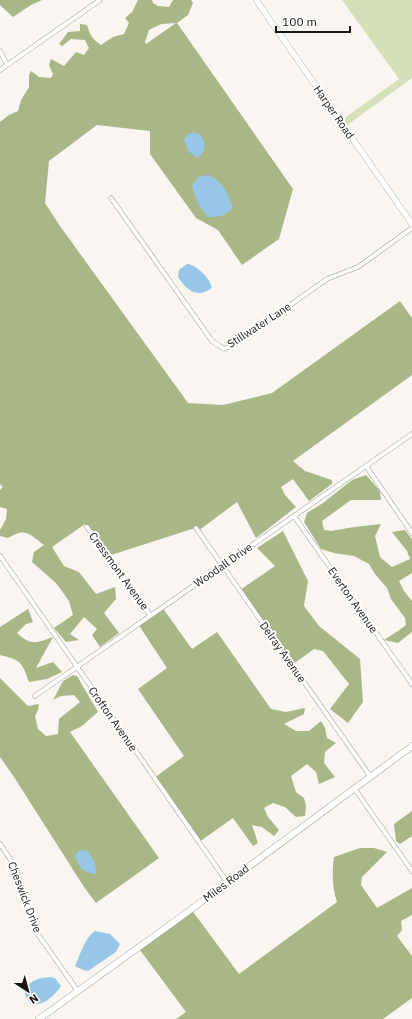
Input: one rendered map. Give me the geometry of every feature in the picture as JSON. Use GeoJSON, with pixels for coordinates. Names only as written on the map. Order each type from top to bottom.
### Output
{"type":"FeatureCollection","features":[{"type":"Feature","properties":{"kind":"main road","name":"Miles Road"},"geometry":{"type":"LineString","coordinates":[[39,1019],[77,990],[178,919],[226,882],[412,746]]}},
{"type":"Feature","properties":{"kind":"street"},"geometry":{"type":"LineString","coordinates":[[0,70],[100,0]]}},
{"type":"Feature","properties":{"kind":"street","name":"Harper Road"},"geometry":{"type":"LineString","coordinates":[[256,0],[412,224]]}},
{"type":"Feature","properties":{"kind":"street"},"geometry":{"type":"LineString","coordinates":[[0,51],[8,64]]}},
{"type":"Feature","properties":{"kind":"street","name":"Stillwater Lane"},"geometry":{"type":"LineString","coordinates":[[112,198],[212,341],[224,348],[234,344],[327,279],[358,267],[412,228]]}},
{"type":"Feature","properties":{"kind":"street","name":"Woodall Drive"},"geometry":{"type":"LineString","coordinates":[[35,696],[412,434]]}},
{"type":"Feature","properties":{"kind":"street"},"geometry":{"type":"LineString","coordinates":[[366,466],[412,533]]}},
{"type":"Feature","properties":{"kind":"street","name":"Everton Avenue"},"geometry":{"type":"LineString","coordinates":[[294,516],[412,684]]}},
{"type":"Feature","properties":{"kind":"street","name":"Cressmont Avenue"},"geometry":{"type":"LineString","coordinates":[[87,527],[150,615]]}},
{"type":"Feature","properties":{"kind":"street","name":"Delray Avenue"},"geometry":{"type":"LineString","coordinates":[[196,528],[370,776]]}},
{"type":"Feature","properties":{"kind":"street","name":"Crofton Avenue"},"geometry":{"type":"LineString","coordinates":[[0,556],[226,882]]}},
{"type":"Feature","properties":{"kind":"street"},"geometry":{"type":"LineString","coordinates":[[354,788],[412,871]]}},
{"type":"Feature","properties":{"kind":"street","name":"Cheswick Drive"},"geometry":{"type":"LineString","coordinates":[[0,844],[15,866],[37,933],[77,990]]}},
{"type":"Feature","properties":{"kind":"green space"},"geometry":{"type":"Polygon","coordinates":[[[0,0],[42,0],[31,5],[13,17],[0,5],[0,0]]]}},
{"type":"Feature","properties":{"kind":"green space"},"geometry":{"type":"Polygon","coordinates":[[[138,0],[152,0],[153,3],[158,6],[169,7],[173,0],[191,0],[193,3],[188,15],[177,23],[293,189],[279,239],[242,265],[218,230],[196,218],[150,154],[150,131],[97,125],[49,161],[45,203],[188,403],[223,405],[272,393],[400,301],[412,318],[412,375],[293,461],[305,471],[332,480],[332,484],[309,501],[293,479],[281,487],[285,495],[296,507],[256,538],[237,502],[198,531],[195,528],[108,556],[85,524],[52,547],[64,566],[79,572],[96,594],[115,587],[116,599],[104,613],[119,633],[100,647],[92,635],[97,629],[84,617],[70,634],[79,640],[66,642],[54,628],[73,615],[69,601],[56,583],[32,562],[34,552],[44,545],[31,535],[23,532],[8,538],[0,536],[0,530],[6,519],[7,509],[0,507],[0,490],[3,487],[0,484],[0,122],[9,115],[18,111],[21,100],[29,87],[29,75],[31,71],[39,77],[51,78],[53,74],[49,65],[51,59],[64,66],[76,52],[84,55],[89,48],[85,40],[71,39],[62,46],[59,44],[68,32],[80,31],[80,24],[87,25],[92,37],[101,45],[113,37],[124,34],[129,23],[125,18],[132,12],[138,0]],[[176,23],[161,24],[149,30],[145,42],[146,44],[176,23]]]}},
{"type":"Feature","properties":{"kind":"green space"},"geometry":{"type":"Polygon","coordinates":[[[342,0],[412,0],[412,78],[346,126],[342,120],[399,79],[342,0]]]}},
{"type":"Feature","properties":{"kind":"green space"},"geometry":{"type":"Polygon","coordinates":[[[366,475],[380,491],[381,500],[351,500],[322,521],[324,530],[331,531],[381,524],[375,536],[380,557],[392,567],[410,559],[407,551],[392,532],[405,530],[412,539],[412,573],[399,581],[404,591],[412,601],[412,632],[398,643],[384,640],[406,625],[405,618],[391,599],[387,588],[369,564],[354,556],[334,553],[321,549],[304,522],[307,513],[323,503],[352,480],[366,475]]]}},
{"type":"Feature","properties":{"kind":"green space"},"geometry":{"type":"Polygon","coordinates":[[[283,531],[308,581],[304,606],[319,626],[360,659],[363,702],[348,723],[330,709],[349,684],[323,651],[314,649],[292,665],[240,590],[275,566],[257,548],[283,531]]]}},
{"type":"Feature","properties":{"kind":"green space"},"geometry":{"type":"Polygon","coordinates":[[[162,607],[192,649],[217,632],[271,709],[286,712],[305,708],[304,714],[284,724],[296,731],[309,731],[321,721],[325,728],[327,738],[336,743],[325,752],[324,763],[335,777],[319,784],[316,772],[307,764],[291,776],[296,792],[304,798],[306,806],[305,816],[296,817],[285,807],[273,803],[264,808],[268,817],[279,830],[274,836],[262,827],[252,825],[258,843],[253,846],[233,818],[199,842],[154,778],[184,756],[138,689],[167,668],[138,624],[162,607]]]}},
{"type":"Feature","properties":{"kind":"green space"},"geometry":{"type":"Polygon","coordinates":[[[28,609],[33,622],[26,624],[17,633],[30,642],[38,642],[53,637],[36,668],[53,662],[62,672],[47,679],[29,682],[22,666],[17,660],[0,655],[0,627],[28,609]]]}},
{"type":"Feature","properties":{"kind":"green space"},"geometry":{"type":"Polygon","coordinates":[[[73,675],[77,676],[98,712],[82,726],[70,732],[159,858],[96,903],[84,887],[0,757],[0,678],[28,706],[39,704],[35,716],[38,729],[46,736],[58,734],[59,719],[80,702],[74,695],[61,696],[53,700],[63,681],[73,675]]]}},
{"type":"Feature","properties":{"kind":"green space"},"geometry":{"type":"Polygon","coordinates":[[[412,811],[412,836],[400,844],[396,841],[394,824],[412,811]]]}},
{"type":"Feature","properties":{"kind":"green space"},"geometry":{"type":"Polygon","coordinates":[[[360,848],[374,848],[387,852],[362,877],[361,885],[377,908],[412,888],[412,915],[401,921],[402,930],[397,936],[412,956],[412,998],[383,1019],[176,1019],[186,1012],[137,946],[191,909],[239,974],[337,902],[333,880],[334,857],[360,848]]]}},
{"type":"Feature","properties":{"kind":"water"},"geometry":{"type":"Polygon","coordinates":[[[193,132],[200,134],[204,144],[203,153],[197,158],[188,151],[184,140],[187,135],[193,132]]]}},
{"type":"Feature","properties":{"kind":"water"},"geometry":{"type":"Polygon","coordinates":[[[209,175],[218,181],[224,188],[233,208],[222,216],[208,217],[198,204],[192,186],[198,177],[209,175]]]}},
{"type":"Feature","properties":{"kind":"water"},"geometry":{"type":"Polygon","coordinates":[[[187,264],[199,269],[209,280],[212,288],[201,293],[192,292],[188,289],[178,277],[179,270],[187,264]]]}},
{"type":"Feature","properties":{"kind":"water"},"geometry":{"type":"Polygon","coordinates":[[[87,850],[95,864],[96,874],[82,869],[75,857],[78,851],[87,850]]]}},
{"type":"Feature","properties":{"kind":"water"},"geometry":{"type":"Polygon","coordinates":[[[95,931],[110,934],[120,944],[116,952],[88,971],[83,970],[75,966],[85,942],[95,931]]]}},
{"type":"Feature","properties":{"kind":"water"},"geometry":{"type":"Polygon","coordinates":[[[50,977],[55,978],[61,986],[48,1000],[31,1004],[26,997],[24,990],[35,980],[50,977]]]}}]}
